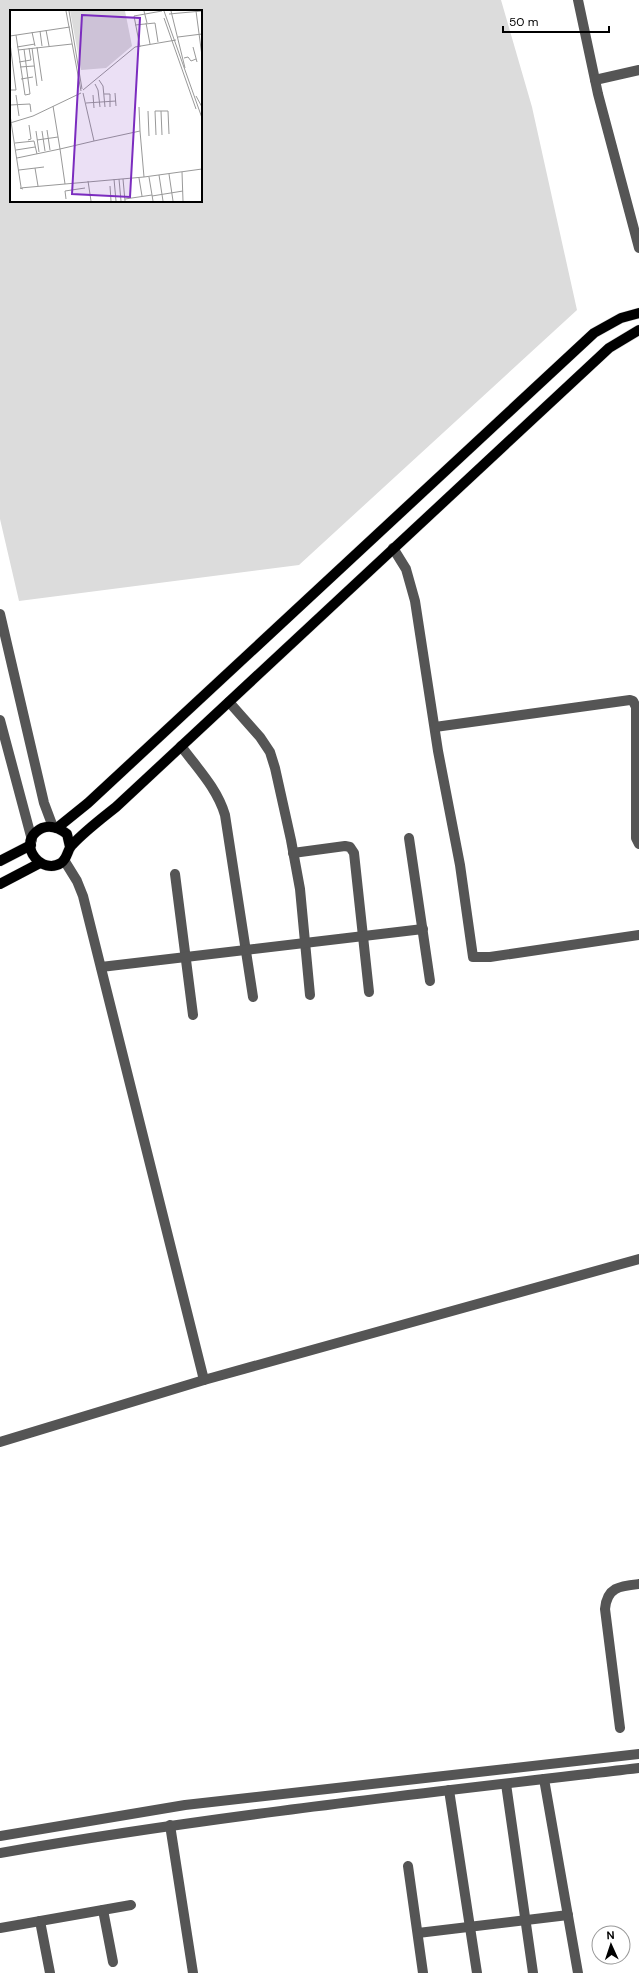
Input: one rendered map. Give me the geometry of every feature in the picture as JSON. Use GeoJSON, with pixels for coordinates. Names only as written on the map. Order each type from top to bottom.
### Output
{"type":"FeatureCollection","features":[{"type":"Feature","properties":{"kind":"main road"},"geometry":{"type":"LineString","coordinates":[[0,861],[31,842],[36,832],[44,828],[55,827],[88,803],[594,333],[621,318],[639,312]]}},
{"type":"Feature","properties":{"kind":"main road"},"geometry":{"type":"LineString","coordinates":[[70,847],[181,746],[609,348],[639,330]]}},
{"type":"Feature","properties":{"kind":"main road"},"geometry":{"type":"LineString","coordinates":[[31,842],[33,855],[40,862],[49,866],[56,865],[64,860],[69,853],[70,847],[67,834],[55,827]]}},
{"type":"Feature","properties":{"kind":"main road"},"geometry":{"type":"LineString","coordinates":[[0,884],[40,862]]}},
{"type":"Feature","properties":{"kind":"street"},"geometry":{"type":"LineString","coordinates":[[578,0],[595,80],[639,248]]}},
{"type":"Feature","properties":{"kind":"street"},"geometry":{"type":"LineString","coordinates":[[595,80],[639,70]]}},
{"type":"Feature","properties":{"kind":"street"},"geometry":{"type":"LineString","coordinates":[[394,548],[406,569],[411,584],[460,865],[473,957],[490,957],[639,935]]}},
{"type":"Feature","properties":{"kind":"street"},"geometry":{"type":"LineString","coordinates":[[0,614],[44,802],[55,827]]}},
{"type":"Feature","properties":{"kind":"street"},"geometry":{"type":"LineString","coordinates":[[435,727],[630,700],[633,701],[636,707],[636,838],[639,844]]}},
{"type":"Feature","properties":{"kind":"street"},"geometry":{"type":"LineString","coordinates":[[228,702],[260,737],[270,752],[277,775],[300,889],[310,995]]}},
{"type":"Feature","properties":{"kind":"street"},"geometry":{"type":"LineString","coordinates":[[0,720],[31,842]]}},
{"type":"Feature","properties":{"kind":"street"},"geometry":{"type":"LineString","coordinates":[[181,746],[214,789],[220,801],[224,815],[253,997]]}},
{"type":"Feature","properties":{"kind":"street"},"geometry":{"type":"LineString","coordinates":[[409,838],[430,981]]}},
{"type":"Feature","properties":{"kind":"street"},"geometry":{"type":"LineString","coordinates":[[293,853],[346,846],[352,849],[354,853],[364,936],[369,992]]}},
{"type":"Feature","properties":{"kind":"street"},"geometry":{"type":"LineString","coordinates":[[64,860],[77,882],[83,896],[204,1380]]}},
{"type":"Feature","properties":{"kind":"street"},"geometry":{"type":"LineString","coordinates":[[175,874],[187,956],[193,1016]]}},
{"type":"Feature","properties":{"kind":"street"},"geometry":{"type":"LineString","coordinates":[[101,967],[423,929]]}},
{"type":"Feature","properties":{"kind":"street"},"geometry":{"type":"LineString","coordinates":[[0,1442],[204,1380],[639,1259]]}},
{"type":"Feature","properties":{"kind":"street"},"geometry":{"type":"LineString","coordinates":[[620,1728],[605,1601],[609,1593],[617,1588],[639,1584]]}},
{"type":"Feature","properties":{"kind":"street"},"geometry":{"type":"LineString","coordinates":[[0,1836],[185,1805],[639,1754]]}},
{"type":"Feature","properties":{"kind":"street"},"geometry":{"type":"LineString","coordinates":[[0,1853],[107,1834],[311,1806],[639,1768]]}},
{"type":"Feature","properties":{"kind":"street"},"geometry":{"type":"LineString","coordinates":[[544,1779],[578,1973]]}},
{"type":"Feature","properties":{"kind":"street"},"geometry":{"type":"LineString","coordinates":[[506,1784],[533,1973]]}},
{"type":"Feature","properties":{"kind":"street"},"geometry":{"type":"LineString","coordinates":[[449,1790],[477,1973]]}},
{"type":"Feature","properties":{"kind":"street"},"geometry":{"type":"LineString","coordinates":[[170,1825],[193,1973]]}},
{"type":"Feature","properties":{"kind":"street"},"geometry":{"type":"LineString","coordinates":[[408,1866],[423,1973]]}},
{"type":"Feature","properties":{"kind":"street"},"geometry":{"type":"LineString","coordinates":[[0,1928],[131,1905]]}},
{"type":"Feature","properties":{"kind":"street"},"geometry":{"type":"LineString","coordinates":[[103,1910],[113,1962]]}},
{"type":"Feature","properties":{"kind":"street"},"geometry":{"type":"LineString","coordinates":[[418,1933],[568,1915]]}},
{"type":"Feature","properties":{"kind":"street"},"geometry":{"type":"LineString","coordinates":[[40,1921],[50,1973]]}},
{"type":"Feature","properties":{"kind":"shaded area"},"geometry":{"type":"Polygon","coordinates":[[[0,0],[501,0],[532,107],[577,310],[299,565],[19,601],[0,519],[0,0]]]}}]}
